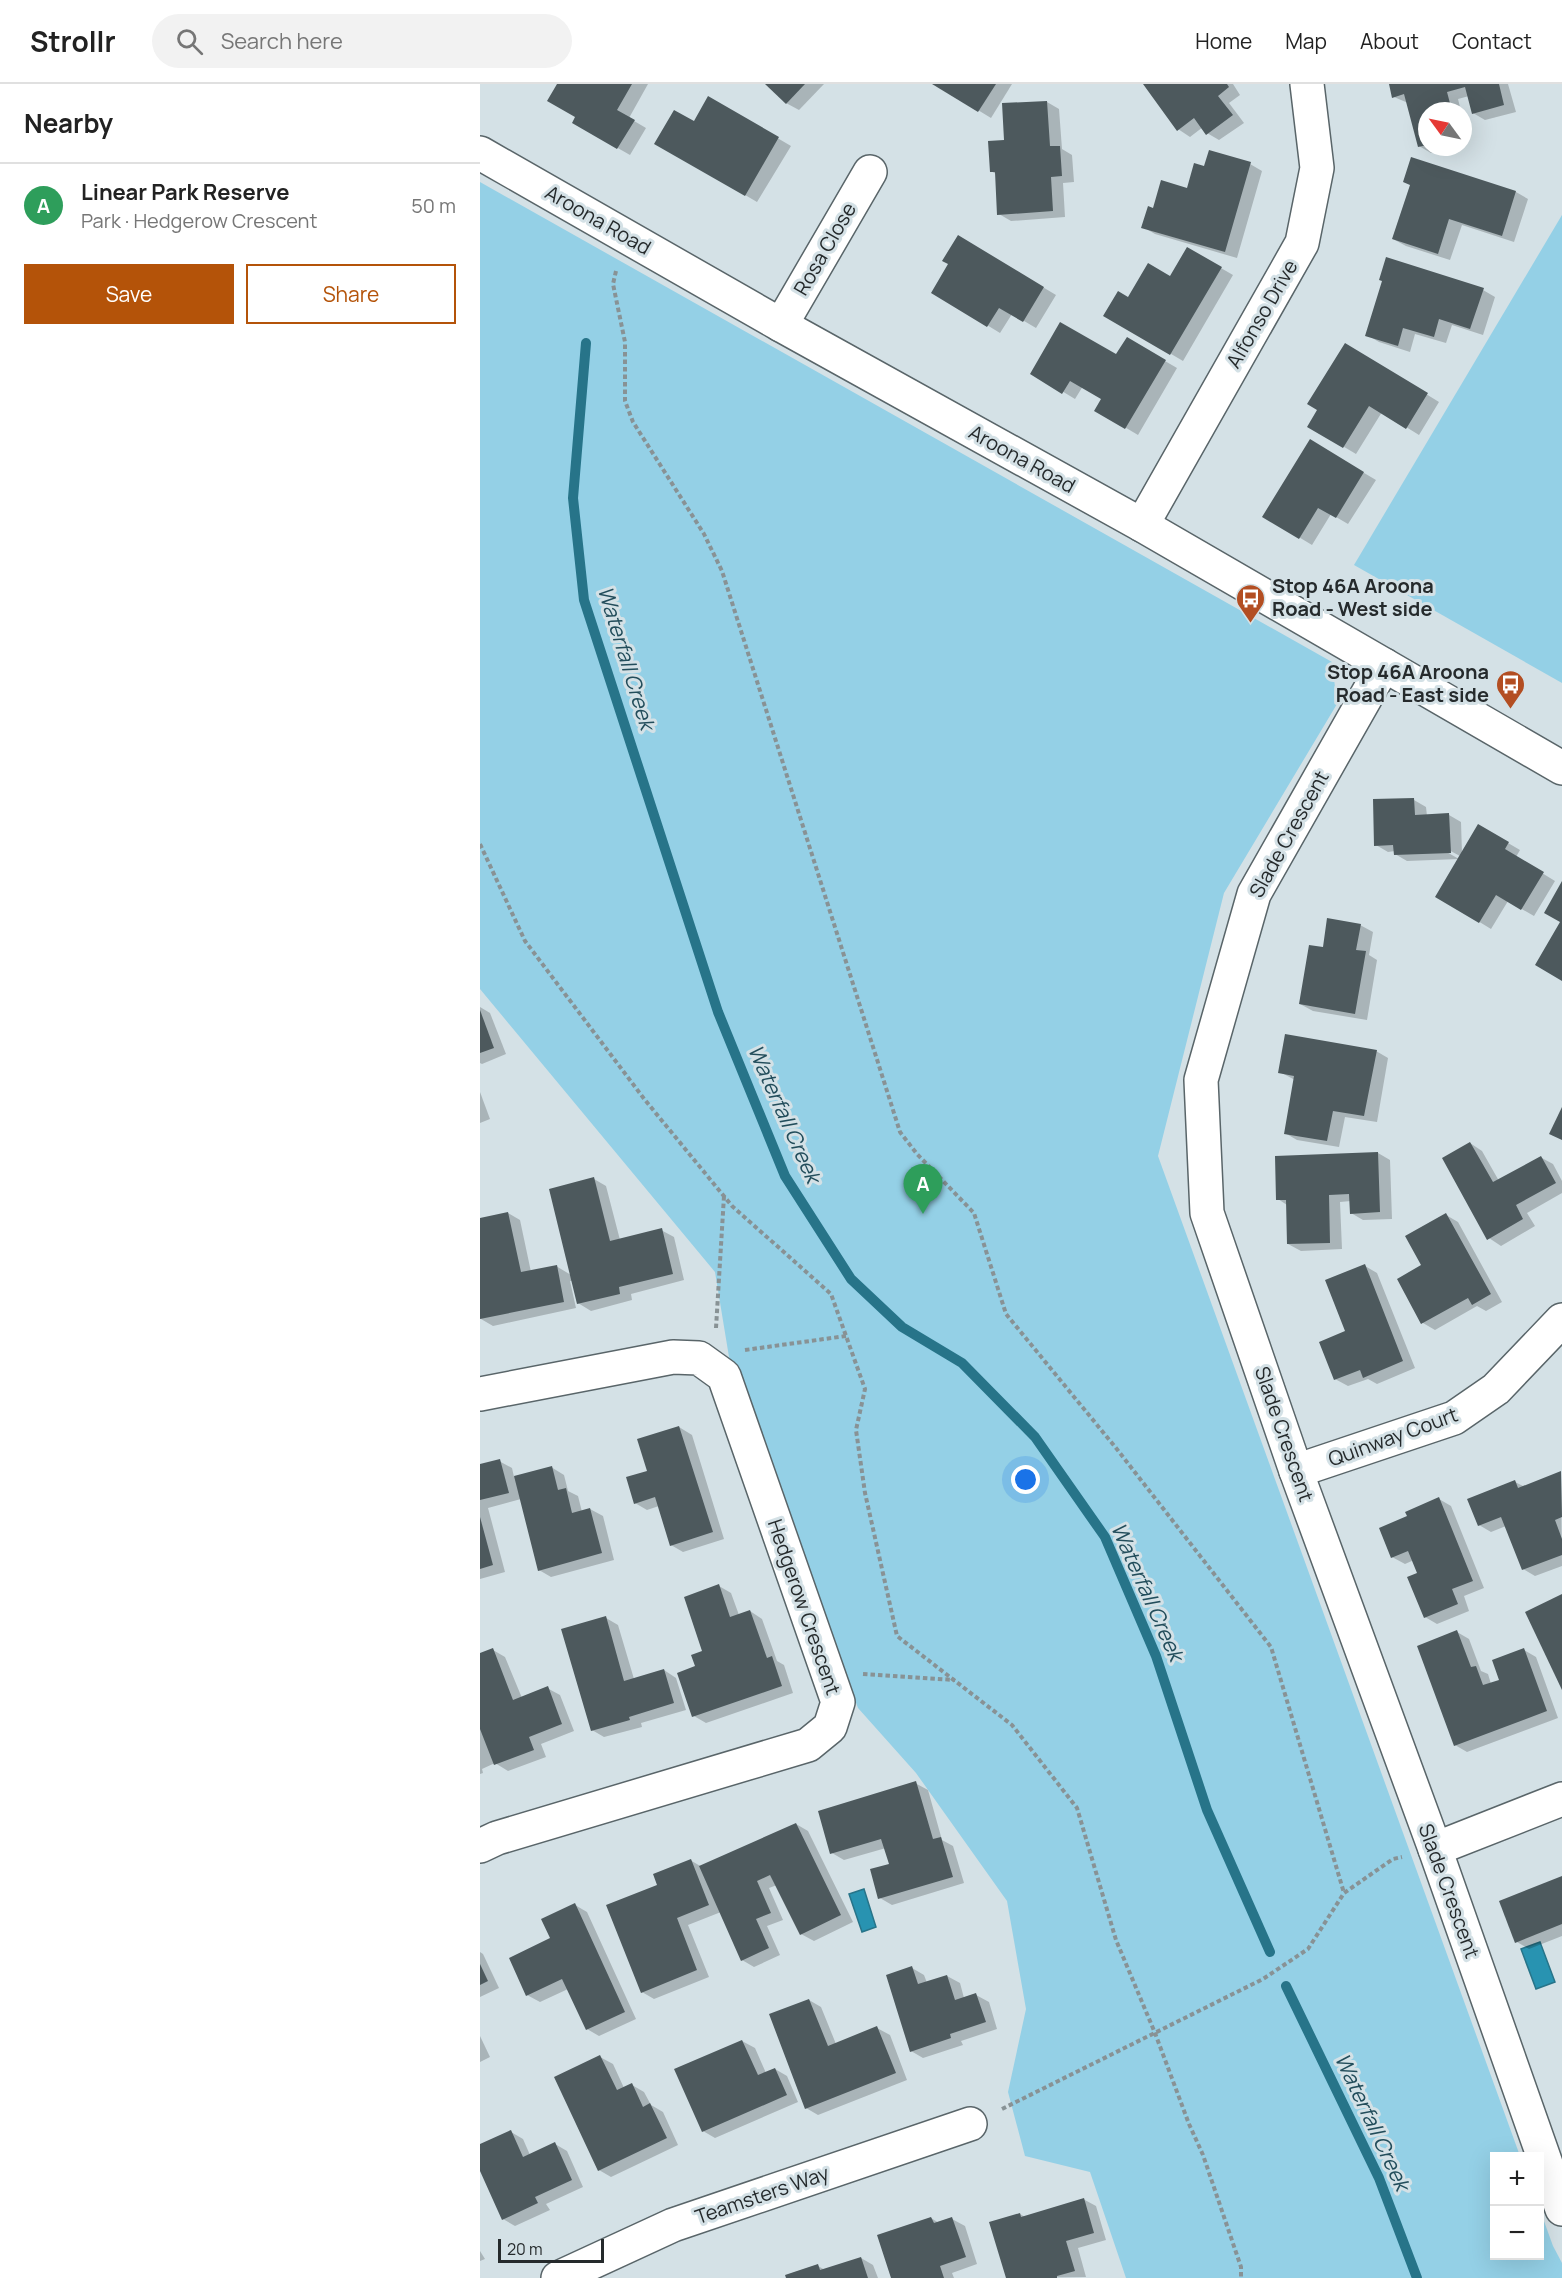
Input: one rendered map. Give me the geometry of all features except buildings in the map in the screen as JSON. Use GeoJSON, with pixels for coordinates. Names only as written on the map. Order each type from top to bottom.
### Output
{"type":"FeatureCollection","features":[{"type":"Feature","properties":{"kind":"street","name":"Alfonso Drive"},"geometry":{"type":"LineString","coordinates":[[1142,525],[1302,243],[1317,168],[1307,84]]}},
{"type":"Feature","properties":{"kind":"street","name":"Aroona Road"},"geometry":{"type":"LineString","coordinates":[[480,153],[781,325],[1142,525],[1562,768]]}},
{"type":"Feature","properties":{"kind":"street","name":"Rosa Close"},"geometry":{"type":"LineString","coordinates":[[781,325],[870,172]]}},
{"type":"Feature","properties":{"kind":"street","name":"Slade Crescent"},"geometry":{"type":"LineString","coordinates":[[1384,665],[1254,894],[1201,1080],[1207,1213],[1296,1471],[1435,1849],[1562,2209]]}},
{"type":"Feature","properties":{"kind":"street","name":"Quinway Court"},"geometry":{"type":"LineString","coordinates":[[1296,1471],[1454,1418],[1496,1389],[1562,1320]]}},
{"type":"Feature","properties":{"kind":"street"},"geometry":{"type":"LineString","coordinates":[[480,1394],[673,1357],[699,1358],[713,1368]]}},
{"type":"Feature","properties":{"kind":"street","name":"Hedgerow Crescent"},"geometry":{"type":"LineString","coordinates":[[480,1846],[496,1838],[808,1745],[830,1727],[838,1702],[724,1376],[713,1368]]}},
{"type":"Feature","properties":{"kind":"street"},"geometry":{"type":"LineString","coordinates":[[1435,1849],[1562,1799]]}},
{"type":"Feature","properties":{"kind":"street","name":"Teamsters Way"},"geometry":{"type":"LineString","coordinates":[[558,2278],[674,2225],[970,2124]]}},
{"type":"Feature","properties":{"kind":"path"},"geometry":{"type":"LineString","coordinates":[[623,234],[613,284],[625,342],[625,401],[633,422],[704,534],[722,571],[900,1132],[917,1154],[974,1213],[1006,1314],[1116,1448],[1271,1647],[1344,1893]]}},
{"type":"Feature","properties":{"kind":"path"},"geometry":{"type":"LineString","coordinates":[[480,844],[525,941],[645,1100],[732,1206],[831,1294],[865,1389],[856,1430],[857,1441],[864,1493],[897,1636],[1012,1725],[1077,1808],[1116,1940],[1220,2200],[1241,2266],[1241,2278]]}},
{"type":"Feature","properties":{"kind":"path"},"geometry":{"type":"LineString","coordinates":[[713,1368],[723,1246],[724,1196]]}},
{"type":"Feature","properties":{"kind":"path"},"geometry":{"type":"LineString","coordinates":[[713,1368],[749,1348],[846,1336]]}},
{"type":"Feature","properties":{"kind":"path"},"geometry":{"type":"LineString","coordinates":[[828,1672],[956,1680]]}},
{"type":"Feature","properties":{"kind":"path"},"geometry":{"type":"LineString","coordinates":[[970,2124],[1263,1979],[1308,1949],[1344,1893],[1393,1859],[1435,1849]]}},
{"type":"Feature","properties":{"kind":"shaded area"},"geometry":{"type":"Polygon","coordinates":[[[480,182],[1332,662],[1337,704],[1224,893],[1158,1156],[1519,2152],[1490,2152],[1490,2260],[1544,2260],[1544,2221],[1562,2263],[1562,2278],[1126,2278],[1090,2172],[1025,2156],[1008,2092],[1026,2009],[1007,1901],[916,1773],[858,1708],[729,1357],[715,1272],[480,989],[480,182]]]}},
{"type":"Feature","properties":{"kind":"shaded area"},"geometry":{"type":"Polygon","coordinates":[[[1562,215],[1562,683],[1354,565],[1562,215]]]}},
{"type":"Feature","properties":{"kind":"shaded area"},"geometry":{"type":"Polygon","coordinates":[[[864,1889],[876,1927],[862,1932],[849,1894],[864,1889]]]}},
{"type":"Feature","properties":{"kind":"shaded area"},"geometry":{"type":"Polygon","coordinates":[[[1540,1942],[1555,1982],[1536,1989],[1521,1949],[1540,1942]]]}},
{"type":"Feature","properties":{"kind":"waterway","name":"Waterfall Creek"},"geometry":{"type":"LineString","coordinates":[[586,343],[573,498],[584,600],[718,1012],[785,1176],[851,1279],[902,1327],[962,1363],[1035,1437],[1105,1537],[1156,1656],[1207,1810],[1270,1952]]}},
{"type":"Feature","properties":{"kind":"waterway","name":"Waterfall Creek"},"geometry":{"type":"LineString","coordinates":[[1286,1986],[1379,2178],[1417,2278]]}},
{"type":"Feature","properties":{"kind":"place","name":"Stop 46A Aroona Road - West side"},"geometry":{"type":"Point","coordinates":[1251,624]}},
{"type":"Feature","properties":{"kind":"place","name":"Stop 46A Aroona Road - East side"},"geometry":{"type":"Point","coordinates":[1510,710]}},
{"type":"Feature","properties":{"kind":"place","name":"Linear Park Reserve"},"geometry":{"type":"Point","coordinates":[923,1214]}}]}
